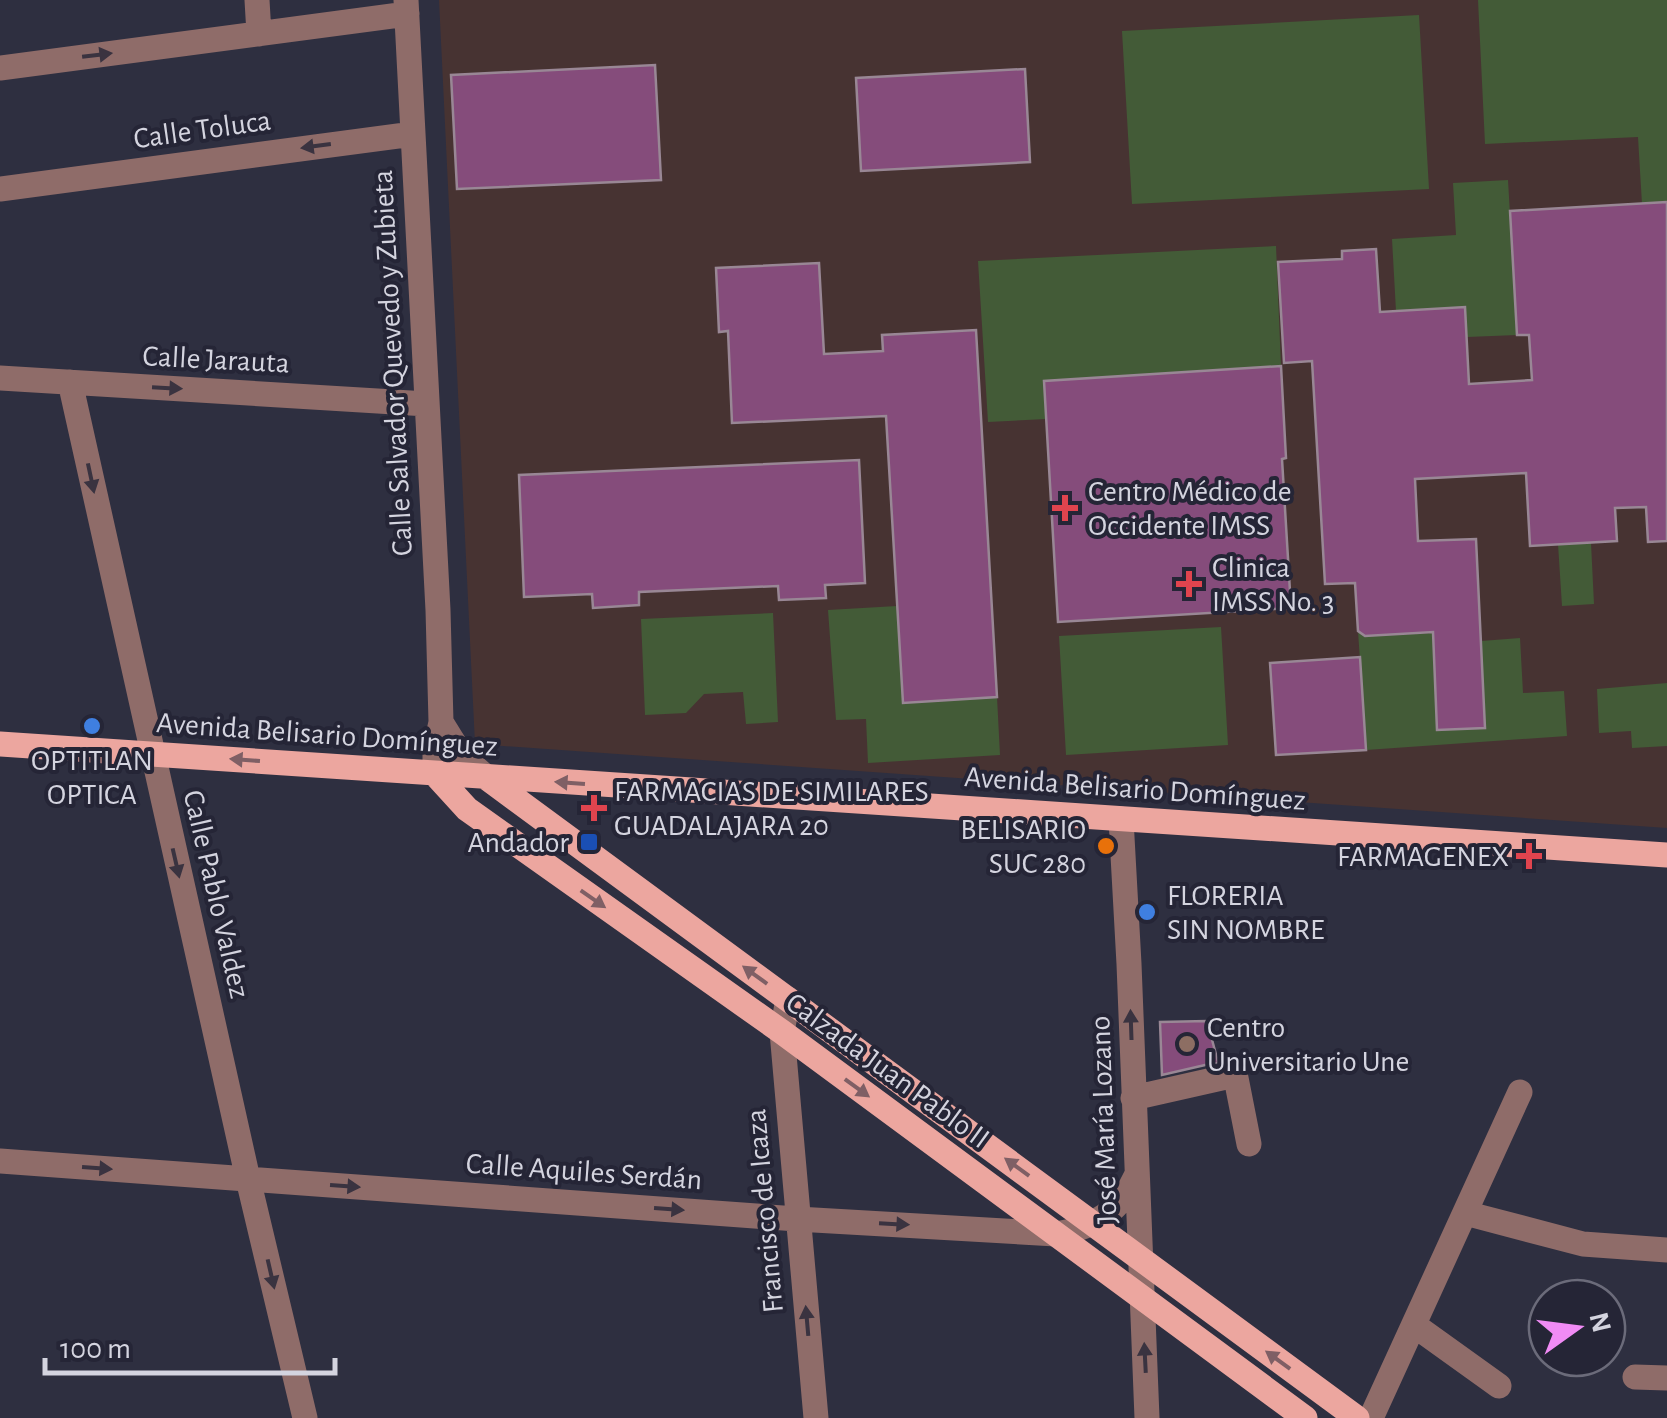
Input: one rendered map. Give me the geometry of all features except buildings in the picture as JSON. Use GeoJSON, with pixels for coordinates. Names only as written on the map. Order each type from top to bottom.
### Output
{"type":"FeatureCollection","features":[{"type":"Feature","properties":{"kind":"main road","name":"Avenida Belisario Domínguez"},"geometry":{"type":"LineString","coordinates":[[0,744],[1667,855]]}},
{"type":"Feature","properties":{"kind":"main road","name":"Calzada Juan Pablo II"},"geometry":{"type":"LineString","coordinates":[[435,774],[467,809],[782,1032],[1305,1418]]}},
{"type":"Feature","properties":{"kind":"main road","name":"Calzada Juan Pablo II"},"geometry":{"type":"LineString","coordinates":[[486,777],[1357,1418]]}},
{"type":"Feature","properties":{"kind":"street"},"geometry":{"type":"LineString","coordinates":[[257,0],[260,34]]}},
{"type":"Feature","properties":{"kind":"street"},"geometry":{"type":"LineString","coordinates":[[0,68],[260,34],[406,7]]}},
{"type":"Feature","properties":{"kind":"street","name":"Calle Salvador Quevedo y Zubieta"},"geometry":{"type":"LineString","coordinates":[[406,7],[438,610],[441,722],[435,774]]}},
{"type":"Feature","properties":{"kind":"street","name":"Calle Toluca"},"geometry":{"type":"LineString","coordinates":[[0,188],[413,134]]}},
{"type":"Feature","properties":{"kind":"street","name":"Calle Jarauta"},"geometry":{"type":"LineString","coordinates":[[0,378],[428,404]]}},
{"type":"Feature","properties":{"kind":"street","name":"Calle Pablo Valdez"},"geometry":{"type":"LineString","coordinates":[[70,382],[305,1418]]}},
{"type":"Feature","properties":{"kind":"street"},"geometry":{"type":"LineString","coordinates":[[441,722],[462,756],[486,777]]}},
{"type":"Feature","properties":{"kind":"street","name":"José María Lozano"},"geometry":{"type":"LineString","coordinates":[[1121,819],[1148,1418]]}},
{"type":"Feature","properties":{"kind":"street","name":"Francisco de Icaza"},"geometry":{"type":"LineString","coordinates":[[788,999],[782,1032],[816,1418]]}},
{"type":"Feature","properties":{"kind":"street"},"geometry":{"type":"LineString","coordinates":[[1133,1098],[1236,1078],[1249,1144]]}},
{"type":"Feature","properties":{"kind":"street"},"geometry":{"type":"LineString","coordinates":[[1371,1418],[1520,1092]]}},
{"type":"Feature","properties":{"kind":"street","name":"Calle Aquiles Serdán"},"geometry":{"type":"LineString","coordinates":[[0,1161],[1056,1234],[1094,1224]]}},
{"type":"Feature","properties":{"kind":"street"},"geometry":{"type":"LineString","coordinates":[[1094,1224],[1120,1203],[1137,1174]]}},
{"type":"Feature","properties":{"kind":"street"},"geometry":{"type":"LineString","coordinates":[[1465,1213],[1584,1244],[1667,1250]]}},
{"type":"Feature","properties":{"kind":"street"},"geometry":{"type":"LineString","coordinates":[[1414,1325],[1499,1386]]}},
{"type":"Feature","properties":{"kind":"street"},"geometry":{"type":"LineString","coordinates":[[1635,1377],[1667,1378]]}},
{"type":"Feature","properties":{"kind":"shaded area","name":"Centro Médico de Occidente IMSS"},"geometry":{"type":"Polygon","coordinates":[[[439,0],[1667,0],[1667,828],[475,744],[439,0]]]}},
{"type":"Feature","properties":{"kind":"green space"},"geometry":{"type":"Polygon","coordinates":[[[1478,0],[1667,0],[1667,202],[1642,204],[1638,137],[1485,144],[1478,0]]]}},
{"type":"Feature","properties":{"kind":"green space"},"geometry":{"type":"Polygon","coordinates":[[[1419,15],[1429,189],[1132,204],[1122,31],[1419,15]]]}},
{"type":"Feature","properties":{"kind":"green space"},"geometry":{"type":"Polygon","coordinates":[[[1508,180],[1517,335],[1467,337],[1464,307],[1396,311],[1392,239],[1456,235],[1453,183],[1508,180]]]}},
{"type":"Feature","properties":{"kind":"green space"},"geometry":{"type":"Polygon","coordinates":[[[1276,246],[1281,366],[1044,381],[1046,419],[988,422],[978,261],[1276,246]]]}},
{"type":"Feature","properties":{"kind":"green space"},"geometry":{"type":"Polygon","coordinates":[[[1591,543],[1594,604],[1562,606],[1558,544],[1591,543]]]}},
{"type":"Feature","properties":{"kind":"green space"},"geometry":{"type":"Polygon","coordinates":[[[897,606],[903,702],[997,697],[1000,755],[868,763],[866,719],[836,720],[828,610],[897,606]]]}},
{"type":"Feature","properties":{"kind":"green space"},"geometry":{"type":"Polygon","coordinates":[[[773,613],[778,722],[746,724],[743,692],[704,694],[686,713],[645,715],[641,619],[773,613]]]}},
{"type":"Feature","properties":{"kind":"green space"},"geometry":{"type":"Polygon","coordinates":[[[1221,627],[1228,745],[1066,755],[1059,636],[1221,627]]]}},
{"type":"Feature","properties":{"kind":"green space"},"geometry":{"type":"Polygon","coordinates":[[[1358,631],[1365,636],[1433,633],[1438,730],[1485,728],[1481,641],[1520,638],[1523,693],[1564,691],[1567,736],[1366,750],[1358,631]]]}},
{"type":"Feature","properties":{"kind":"green space"},"geometry":{"type":"Polygon","coordinates":[[[1667,683],[1667,746],[1632,748],[1631,731],[1599,733],[1597,689],[1667,683]]]}},
{"type":"Feature","properties":{"kind":"place","name":"Centro Médico de Occidente IMSS"},"geometry":{"type":"Point","coordinates":[1065,508]}},
{"type":"Feature","properties":{"kind":"place","name":"Clinica IMSS No. 3"},"geometry":{"type":"Point","coordinates":[1189,584]}},
{"type":"Feature","properties":{"kind":"place","name":"OPTITLAN OPTICA"},"geometry":{"type":"Point","coordinates":[92,726]}},
{"type":"Feature","properties":{"kind":"place","name":"FARMACIAS DE SIMILARES GUADALAJARA 20"},"geometry":{"type":"Point","coordinates":[594,808]}},
{"type":"Feature","properties":{"kind":"place","name":"Andador"},"geometry":{"type":"Point","coordinates":[589,842]}},
{"type":"Feature","properties":{"kind":"place","name":"BELISARIO SUC 280"},"geometry":{"type":"Point","coordinates":[1106,846]}},
{"type":"Feature","properties":{"kind":"place","name":"FARMAGENEX"},"geometry":{"type":"Point","coordinates":[1529,856]}},
{"type":"Feature","properties":{"kind":"place","name":"FLORERIA SIN NOMBRE"},"geometry":{"type":"Point","coordinates":[1147,912]}},
{"type":"Feature","properties":{"kind":"place","name":"Centro Universitario Une"},"geometry":{"type":"Point","coordinates":[1187,1044]}}]}
